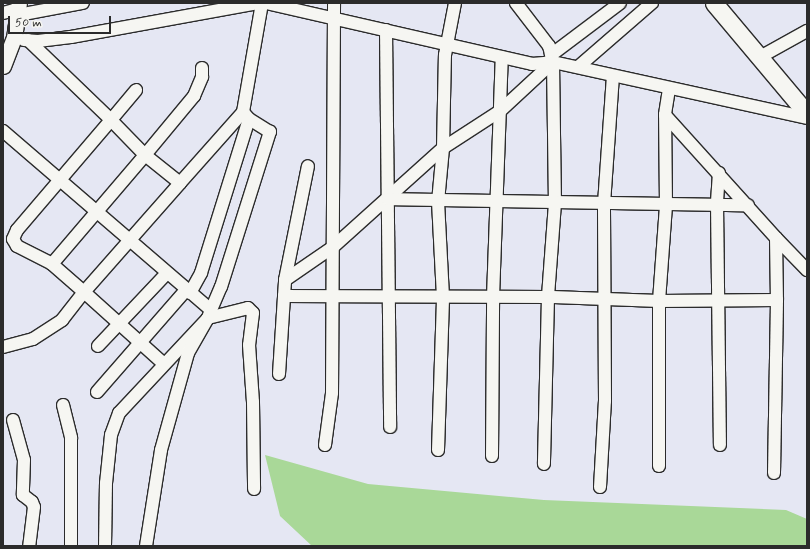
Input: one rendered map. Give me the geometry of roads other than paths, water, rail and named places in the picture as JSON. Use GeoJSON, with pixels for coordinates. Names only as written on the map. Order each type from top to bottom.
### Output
{"type":"FeatureCollection","features":[{"type":"Feature","properties":{"kind":"main road"},"geometry":{"type":"LineString","coordinates":[[714,3],[807,114]]}},
{"type":"Feature","properties":{"kind":"street"},"geometry":{"type":"LineString","coordinates":[[3,13],[18,9],[83,3]]}},
{"type":"Feature","properties":{"kind":"street"},"geometry":{"type":"LineString","coordinates":[[21,39],[38,41],[71,37],[258,3]]}},
{"type":"Feature","properties":{"kind":"street"},"geometry":{"type":"LineString","coordinates":[[97,392],[140,342],[188,291],[201,273],[246,115],[262,3]]}},
{"type":"Feature","properties":{"kind":"street"},"geometry":{"type":"LineString","coordinates":[[266,3],[290,6],[335,19],[532,64],[552,58],[578,67],[668,89],[807,118]]}},
{"type":"Feature","properties":{"kind":"street"},"geometry":{"type":"LineString","coordinates":[[325,445],[332,393],[334,298],[334,3]]}},
{"type":"Feature","properties":{"kind":"street"},"geometry":{"type":"LineString","coordinates":[[438,450],[443,297],[438,202],[443,148],[447,44],[455,3]]}},
{"type":"Feature","properties":{"kind":"street"},"geometry":{"type":"LineString","coordinates":[[516,3],[549,46],[552,58],[555,203],[548,297],[544,464]]}},
{"type":"Feature","properties":{"kind":"street"},"geometry":{"type":"LineString","coordinates":[[285,280],[333,247],[443,148],[500,111],[552,58],[620,3]]}},
{"type":"Feature","properties":{"kind":"street"},"geometry":{"type":"LineString","coordinates":[[578,67],[652,3]]}},
{"type":"Feature","properties":{"kind":"street"},"geometry":{"type":"LineString","coordinates":[[3,66],[21,39],[18,9]]}},
{"type":"Feature","properties":{"kind":"street"},"geometry":{"type":"LineString","coordinates":[[386,30],[390,427]]}},
{"type":"Feature","properties":{"kind":"street"},"geometry":{"type":"LineString","coordinates":[[760,57],[807,31]]}},
{"type":"Feature","properties":{"kind":"street"},"geometry":{"type":"LineString","coordinates":[[21,39],[110,120],[145,155],[180,183]]}},
{"type":"Feature","properties":{"kind":"street"},"geometry":{"type":"LineString","coordinates":[[492,456],[495,202],[502,57]]}},
{"type":"Feature","properties":{"kind":"street"},"geometry":{"type":"LineString","coordinates":[[52,264],[194,96],[202,77],[202,68]]}},
{"type":"Feature","properties":{"kind":"street"},"geometry":{"type":"LineString","coordinates":[[600,487],[605,401],[604,204],[613,76]]}},
{"type":"Feature","properties":{"kind":"street"},"geometry":{"type":"LineString","coordinates":[[659,466],[659,301],[666,204],[665,115],[668,89]]}},
{"type":"Feature","properties":{"kind":"street"},"geometry":{"type":"LineString","coordinates":[[136,90],[17,230],[12,239],[17,246],[52,264],[164,364]]}},
{"type":"Feature","properties":{"kind":"street"},"geometry":{"type":"LineString","coordinates":[[3,346],[33,339],[62,320],[84,292],[180,183],[246,115]]}},
{"type":"Feature","properties":{"kind":"street"},"geometry":{"type":"LineString","coordinates":[[146,546],[161,450],[188,354],[210,314],[221,287],[270,132],[246,115]]}},
{"type":"Feature","properties":{"kind":"street"},"geometry":{"type":"LineString","coordinates":[[665,115],[748,205],[776,238],[807,270]]}},
{"type":"Feature","properties":{"kind":"street"},"geometry":{"type":"LineString","coordinates":[[3,131],[188,291],[210,314]]}},
{"type":"Feature","properties":{"kind":"street"},"geometry":{"type":"LineString","coordinates":[[279,374],[285,280],[308,166]]}},
{"type":"Feature","properties":{"kind":"street"},"geometry":{"type":"LineString","coordinates":[[719,173],[717,204],[720,445]]}},
{"type":"Feature","properties":{"kind":"street"},"geometry":{"type":"LineString","coordinates":[[388,199],[438,202],[748,205]]}},
{"type":"Feature","properties":{"kind":"street"},"geometry":{"type":"LineString","coordinates":[[774,473],[777,300],[776,238]]}},
{"type":"Feature","properties":{"kind":"street"},"geometry":{"type":"LineString","coordinates":[[98,346],[167,273]]}},
{"type":"Feature","properties":{"kind":"street"},"geometry":{"type":"LineString","coordinates":[[284,296],[334,298],[548,297],[659,301],[777,300]]}},
{"type":"Feature","properties":{"kind":"street"},"geometry":{"type":"LineString","coordinates":[[105,546],[106,483],[114,427],[119,413],[210,314],[248,308],[253,313],[249,345],[253,402],[254,488]]}},
{"type":"Feature","properties":{"kind":"street"},"geometry":{"type":"LineString","coordinates":[[63,405],[71,438],[71,546]]}},
{"type":"Feature","properties":{"kind":"street"},"geometry":{"type":"LineString","coordinates":[[13,420],[24,460],[22,495],[32,502],[34,507],[29,546]]}}]}
